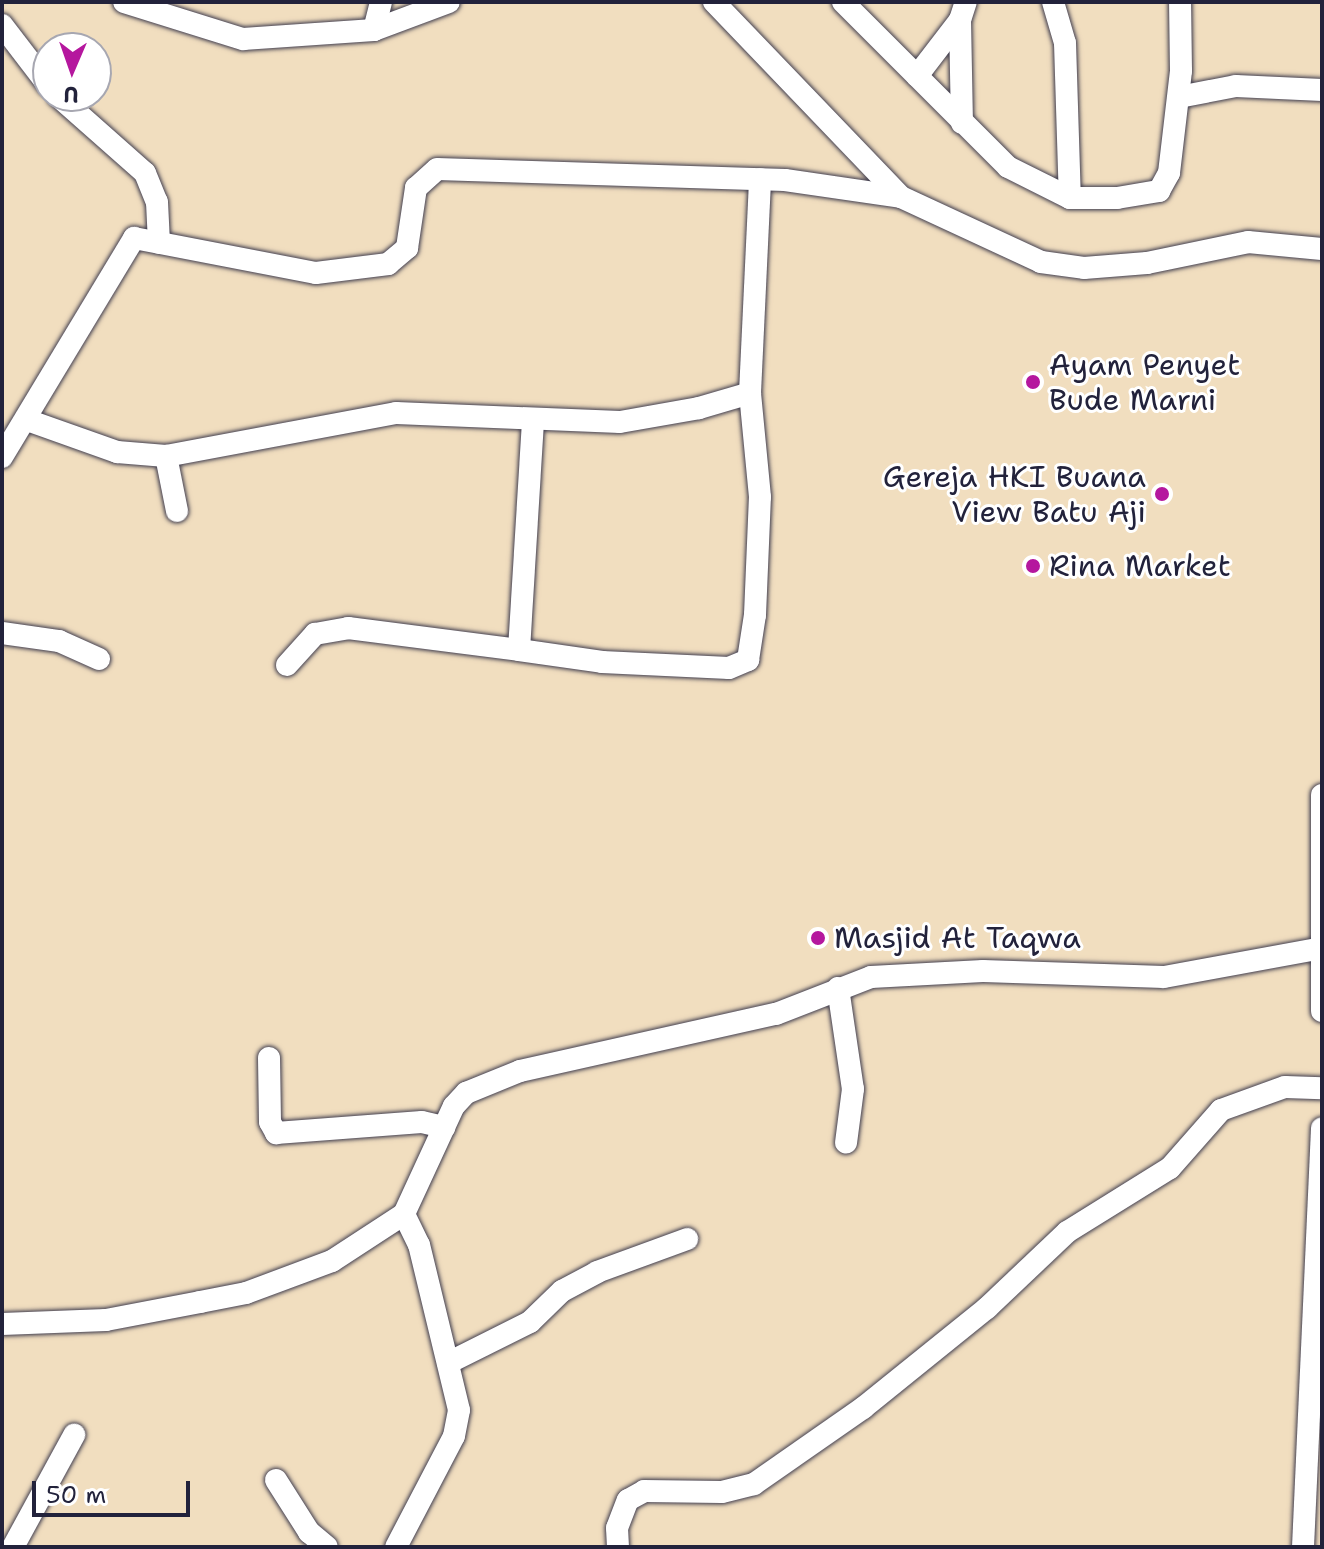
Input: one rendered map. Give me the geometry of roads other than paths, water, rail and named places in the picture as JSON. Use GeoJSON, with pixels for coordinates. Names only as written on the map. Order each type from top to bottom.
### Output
{"type":"FeatureCollection","features":[{"type":"Feature","properties":{"kind":"street"},"geometry":{"type":"LineString","coordinates":[[374,30],[381,2]]}},
{"type":"Feature","properties":{"kind":"street"},"geometry":{"type":"LineString","coordinates":[[119,3],[243,39],[374,30],[449,2]]}},
{"type":"Feature","properties":{"kind":"street"},"geometry":{"type":"LineString","coordinates":[[714,2],[901,197]]}},
{"type":"Feature","properties":{"kind":"street"},"geometry":{"type":"LineString","coordinates":[[1053,2],[1065,43],[1070,198]]}},
{"type":"Feature","properties":{"kind":"street"},"geometry":{"type":"LineString","coordinates":[[855,7],[917,76],[1008,167],[1070,198],[1159,191],[1169,173],[1179,97],[1180,2]]}},
{"type":"Feature","properties":{"kind":"street"},"geometry":{"type":"LineString","coordinates":[[962,123],[963,11]]}},
{"type":"Feature","properties":{"kind":"street"},"geometry":{"type":"LineString","coordinates":[[917,76],[963,11]]}},
{"type":"Feature","properties":{"kind":"street"},"geometry":{"type":"LineString","coordinates":[[2,25],[32,64]]}},
{"type":"Feature","properties":{"kind":"street"},"geometry":{"type":"LineString","coordinates":[[1179,97],[1236,86],[1322,90]]}},
{"type":"Feature","properties":{"kind":"street"},"geometry":{"type":"LineString","coordinates":[[76,112],[145,173],[157,202],[159,243]]}},
{"type":"Feature","properties":{"kind":"street"},"geometry":{"type":"LineString","coordinates":[[2,457],[134,238],[316,273],[398,258],[407,248],[416,188],[437,169],[760,179],[901,197],[1041,262],[1084,268],[1147,263],[1248,242],[1322,249]]}},
{"type":"Feature","properties":{"kind":"street"},"geometry":{"type":"LineString","coordinates":[[287,665],[315,634],[348,628],[602,662],[729,668],[748,660],[755,615],[760,497],[750,393],[760,179]]}},
{"type":"Feature","properties":{"kind":"street"},"geometry":{"type":"LineString","coordinates":[[27,420],[117,452],[166,456],[396,413],[488,414],[533,421],[620,422],[699,408],[750,393]]}},
{"type":"Feature","properties":{"kind":"street"},"geometry":{"type":"LineString","coordinates":[[519,650],[533,421]]}},
{"type":"Feature","properties":{"kind":"street"},"geometry":{"type":"LineString","coordinates":[[166,456],[177,511]]}},
{"type":"Feature","properties":{"kind":"street"},"geometry":{"type":"LineString","coordinates":[[2,633],[59,641],[99,659]]}},
{"type":"Feature","properties":{"kind":"street"},"geometry":{"type":"LineString","coordinates":[[1322,795],[1322,1011]]}},
{"type":"Feature","properties":{"kind":"street"},"geometry":{"type":"LineString","coordinates":[[2,1324],[106,1320],[246,1293],[332,1261],[404,1214],[454,1106],[484,1084],[776,1014],[871,977],[983,971],[1164,977],[1322,948]]}},
{"type":"Feature","properties":{"kind":"street"},"geometry":{"type":"LineString","coordinates":[[838,988],[853,1089],[846,1143]]}},
{"type":"Feature","properties":{"kind":"street"},"geometry":{"type":"LineString","coordinates":[[269,1058],[270,1122],[276,1133],[422,1122],[444,1127]]}},
{"type":"Feature","properties":{"kind":"street"},"geometry":{"type":"LineString","coordinates":[[618,1547],[617,1528],[628,1500],[644,1491],[722,1492],[754,1484],[863,1408],[987,1308],[1067,1232],[1170,1168],[1221,1110],[1285,1087],[1322,1088]]}},
{"type":"Feature","properties":{"kind":"street"},"geometry":{"type":"LineString","coordinates":[[1303,1547],[1322,1128]]}},
{"type":"Feature","properties":{"kind":"street"},"geometry":{"type":"LineString","coordinates":[[396,1547],[454,1436],[459,1410],[419,1245],[404,1214]]}},
{"type":"Feature","properties":{"kind":"street"},"geometry":{"type":"LineString","coordinates":[[448,1363],[530,1322],[562,1291],[597,1272],[687,1239]]}},
{"type":"Feature","properties":{"kind":"street"},"geometry":{"type":"LineString","coordinates":[[13,1547],[74,1435]]}},
{"type":"Feature","properties":{"kind":"street"},"geometry":{"type":"LineString","coordinates":[[276,1480],[309,1532],[327,1547]]}},
{"type":"Feature","properties":{"kind":"place","name":"Ayam Penyet Bude Marni"},"geometry":{"type":"Point","coordinates":[1033,382]}},
{"type":"Feature","properties":{"kind":"place","name":"Gereja HKI Buana View Batu Aji"},"geometry":{"type":"Point","coordinates":[1162,494]}},
{"type":"Feature","properties":{"kind":"place","name":"Rina Market"},"geometry":{"type":"Point","coordinates":[1033,566]}},
{"type":"Feature","properties":{"kind":"place","name":"Masjid At Taqwa"},"geometry":{"type":"Point","coordinates":[818,938]}}]}
